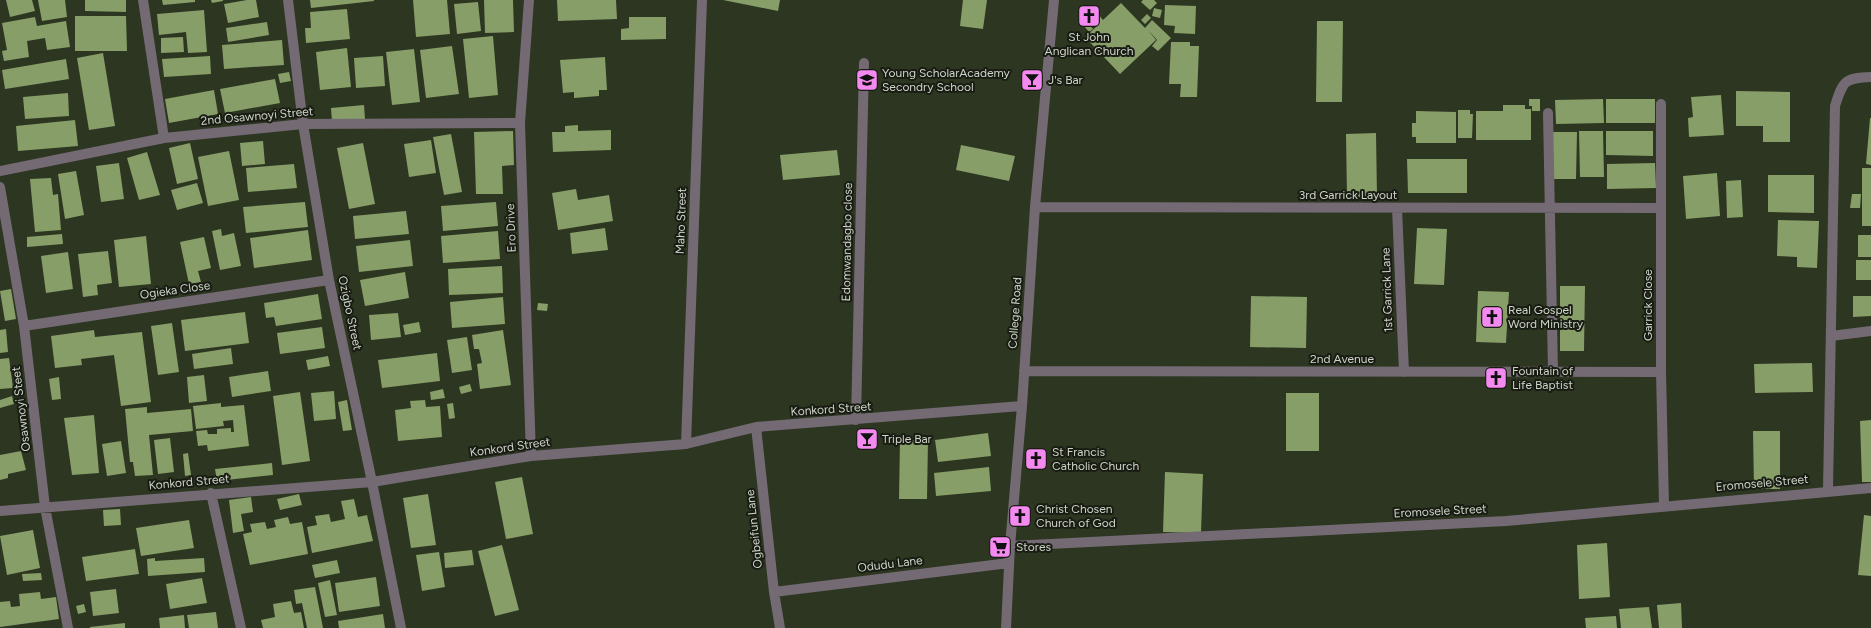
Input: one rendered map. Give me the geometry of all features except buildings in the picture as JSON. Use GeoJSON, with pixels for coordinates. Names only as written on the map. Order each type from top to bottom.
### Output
{"type":"FeatureCollection","features":[{"type":"Feature","properties":{"kind":"street"},"geometry":{"type":"LineString","coordinates":[[143,0],[164,138]]}},
{"type":"Feature","properties":{"kind":"street","name":"Ozigbo Street"},"geometry":{"type":"LineString","coordinates":[[288,0],[303,124],[329,280],[401,628]]}},
{"type":"Feature","properties":{"kind":"street","name":"Ero Drive"},"geometry":{"type":"LineString","coordinates":[[529,0],[520,123],[531,456]]}},
{"type":"Feature","properties":{"kind":"street","name":"Maho Street"},"geometry":{"type":"LineString","coordinates":[[686,444],[702,0]]}},
{"type":"Feature","properties":{"kind":"street","name":"College Road"},"geometry":{"type":"LineString","coordinates":[[1006,628],[1010,546],[1022,406],[1035,207],[1054,0]]}},
{"type":"Feature","properties":{"kind":"street","name":"Edomwandagbo close"},"geometry":{"type":"LineString","coordinates":[[856,420],[864,63]]}},
{"type":"Feature","properties":{"kind":"street"},"geometry":{"type":"LineString","coordinates":[[1828,490],[1835,106],[1841,87],[1848,80],[1871,78]]}},
{"type":"Feature","properties":{"kind":"street","name":"Garrick Close"},"geometry":{"type":"LineString","coordinates":[[1661,104],[1661,372],[1664,506]]}},
{"type":"Feature","properties":{"kind":"street"},"geometry":{"type":"LineString","coordinates":[[1548,113],[1553,372]]}},
{"type":"Feature","properties":{"kind":"street","name":"2nd Osawnoyi Street"},"geometry":{"type":"LineString","coordinates":[[0,171],[164,138],[303,124],[520,123]]}},
{"type":"Feature","properties":{"kind":"street","name":"Osawnoyi Steet"},"geometry":{"type":"LineString","coordinates":[[0,187],[24,326],[45,507],[68,628]]}},
{"type":"Feature","properties":{"kind":"street","name":"3rd Garrick Layout"},"geometry":{"type":"LineString","coordinates":[[1035,207],[1661,208]]}},
{"type":"Feature","properties":{"kind":"street","name":"1st Garrick Lane"},"geometry":{"type":"LineString","coordinates":[[1397,208],[1404,372]]}},
{"type":"Feature","properties":{"kind":"street","name":"Ogieka Close"},"geometry":{"type":"LineString","coordinates":[[24,326],[329,280]]}},
{"type":"Feature","properties":{"kind":"street"},"geometry":{"type":"LineString","coordinates":[[1831,336],[1871,331]]}},
{"type":"Feature","properties":{"kind":"street","name":"2nd Avenue"},"geometry":{"type":"LineString","coordinates":[[1024,371],[1661,372]]}},
{"type":"Feature","properties":{"kind":"street","name":"Konkord Street"},"geometry":{"type":"LineString","coordinates":[[0,510],[372,482],[531,456],[686,444],[756,427],[1022,406]]}},
{"type":"Feature","properties":{"kind":"street","name":"Ogbeifun Lane"},"geometry":{"type":"LineString","coordinates":[[756,427],[774,592],[780,628]]}},
{"type":"Feature","properties":{"kind":"street","name":"Eromosele Street"},"geometry":{"type":"LineString","coordinates":[[1010,546],[1506,521],[1828,490],[1871,488]]}},
{"type":"Feature","properties":{"kind":"street"},"geometry":{"type":"LineString","coordinates":[[211,493],[241,628]]}},
{"type":"Feature","properties":{"kind":"street","name":"Odudu Lane"},"geometry":{"type":"LineString","coordinates":[[774,592],[1009,563]]}},
{"type":"Feature","properties":{"kind":"place","name":"St John Anglican Church"},"geometry":{"type":"Point","coordinates":[1089,16]}},
{"type":"Feature","properties":{"kind":"place","name":"Young ScholarAcademy Secondry School"},"geometry":{"type":"Point","coordinates":[867,80]}},
{"type":"Feature","properties":{"kind":"place","name":"J's Bar"},"geometry":{"type":"Point","coordinates":[1032,80]}},
{"type":"Feature","properties":{"kind":"place","name":"Real Gospel Word Ministry"},"geometry":{"type":"Point","coordinates":[1492,317]}},
{"type":"Feature","properties":{"kind":"place","name":"Fountain of Life Baptist"},"geometry":{"type":"Point","coordinates":[1496,378]}},
{"type":"Feature","properties":{"kind":"place","name":"Triple Bar"},"geometry":{"type":"Point","coordinates":[867,439]}},
{"type":"Feature","properties":{"kind":"place","name":"St Francis Catholic Church"},"geometry":{"type":"Point","coordinates":[1036,459]}},
{"type":"Feature","properties":{"kind":"place","name":"Christ Chosen Church of God"},"geometry":{"type":"Point","coordinates":[1020,516]}},
{"type":"Feature","properties":{"kind":"place","name":"Stores"},"geometry":{"type":"Point","coordinates":[1000,547]}}]}
